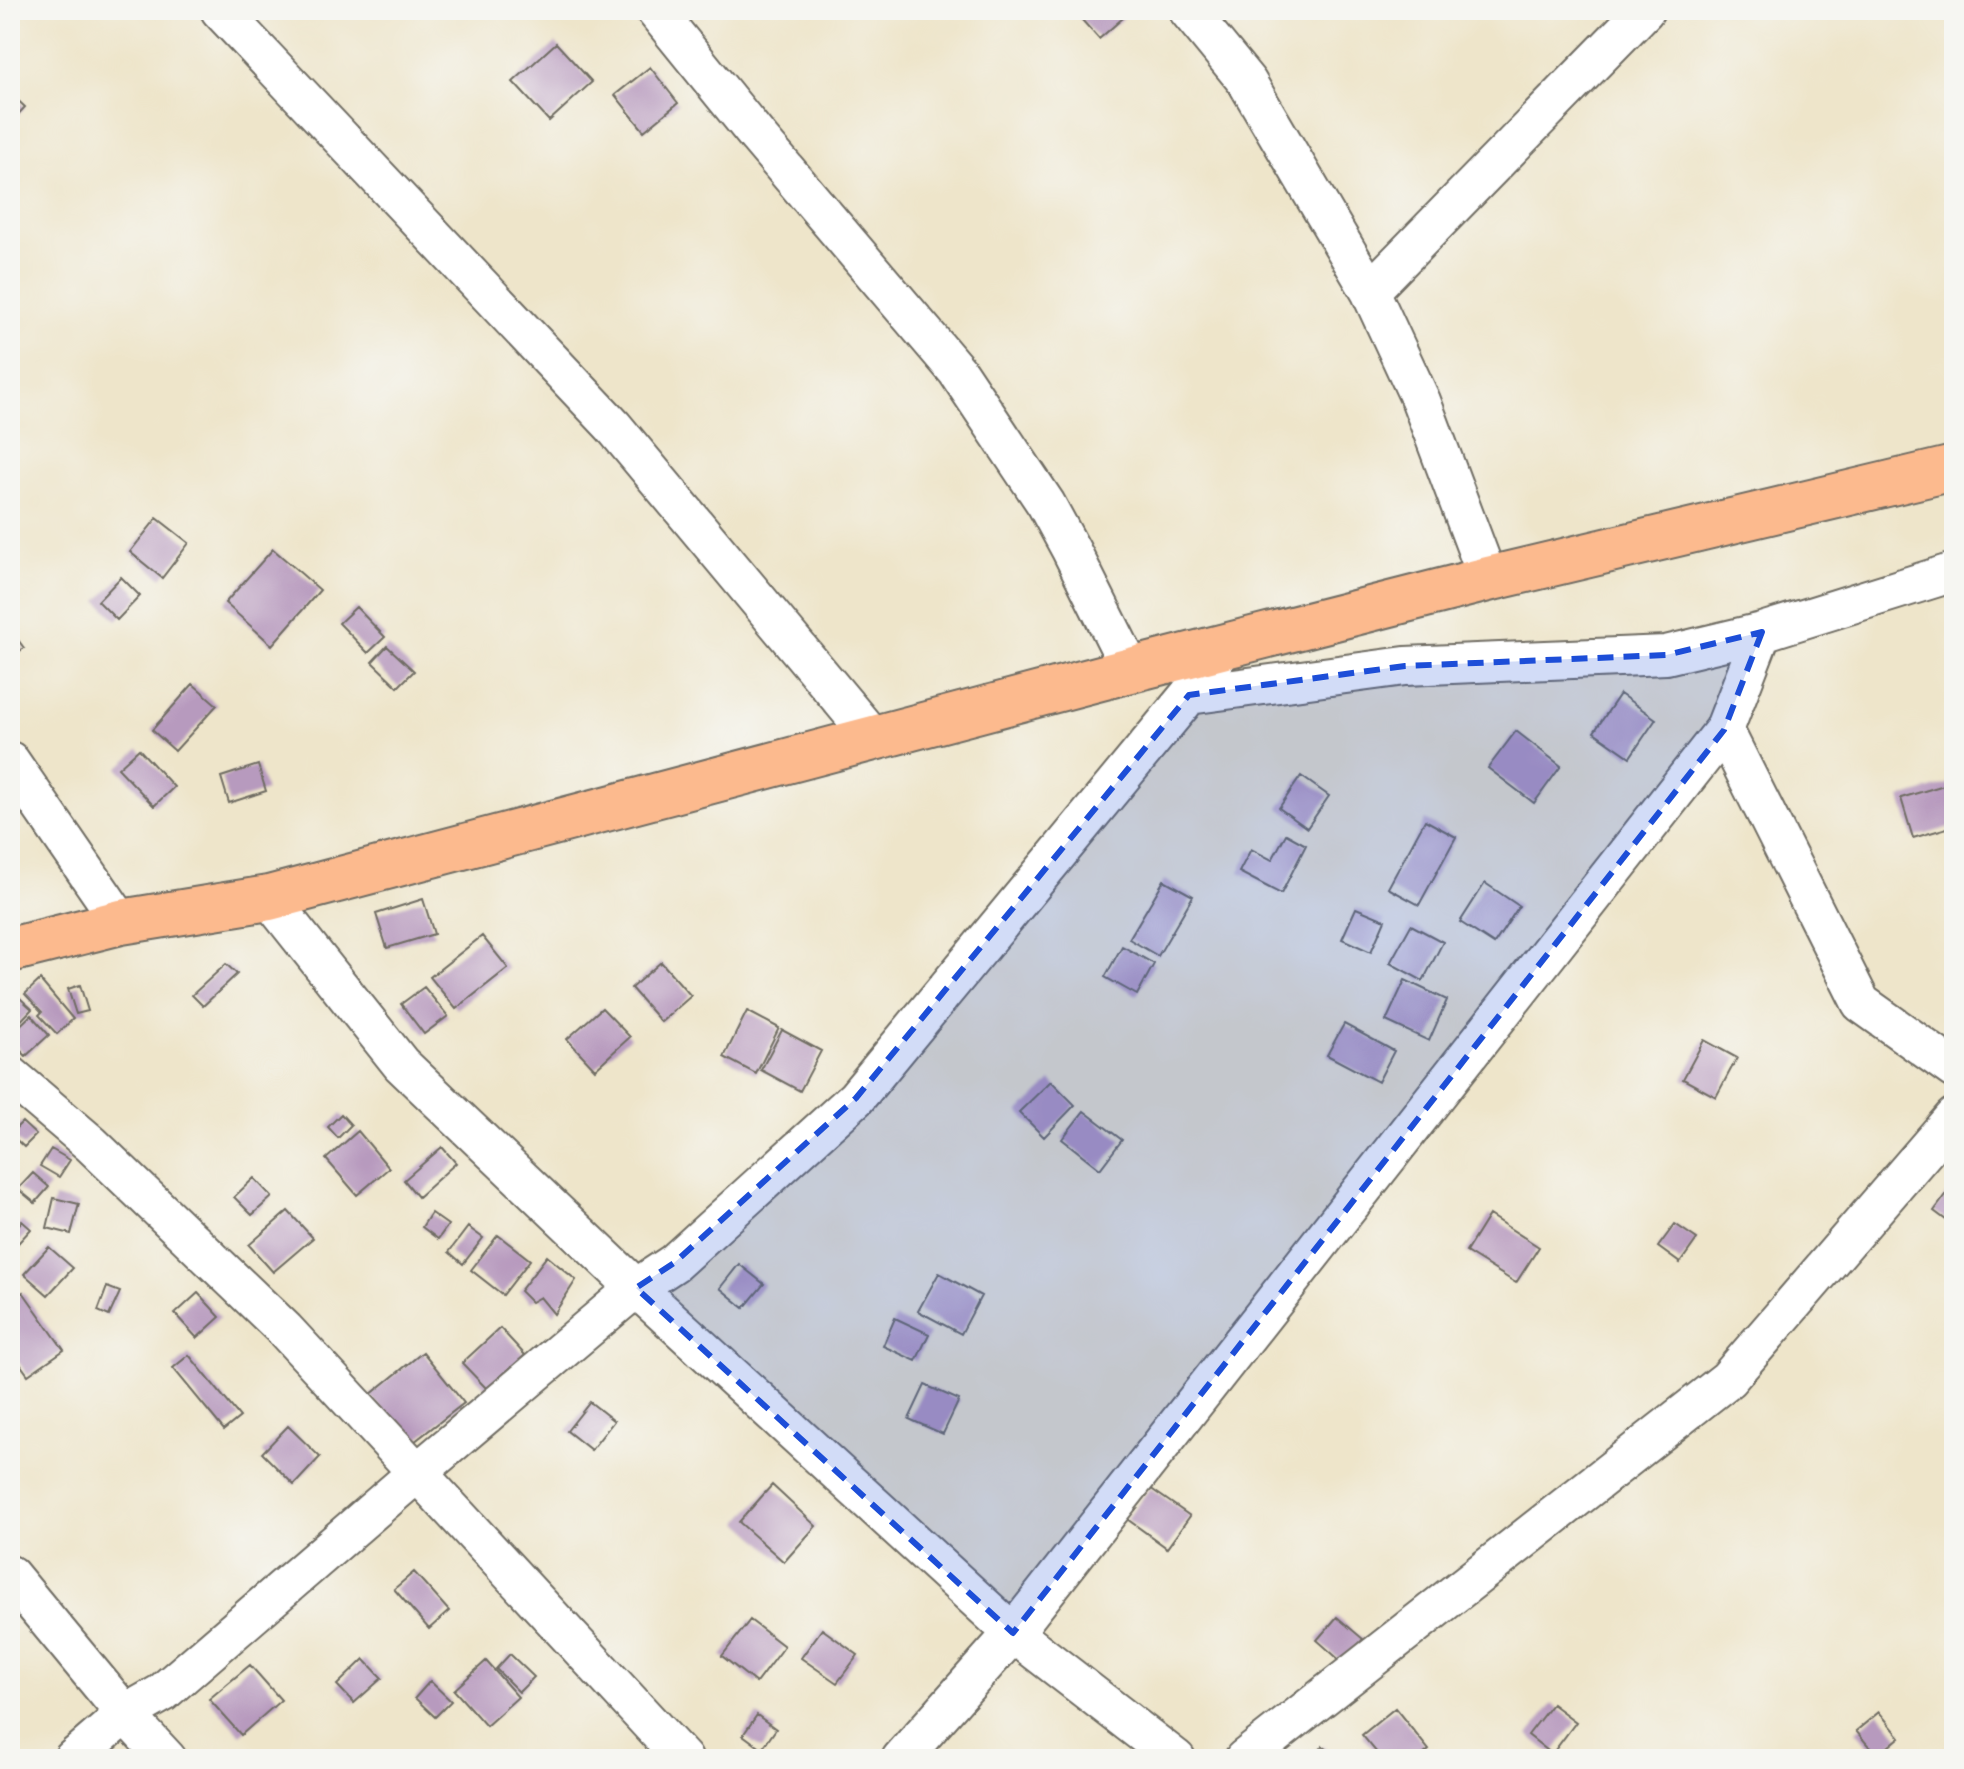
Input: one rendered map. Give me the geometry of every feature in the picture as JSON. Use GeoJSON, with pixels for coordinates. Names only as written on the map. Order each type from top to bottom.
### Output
{"type":"FeatureCollection","features":[{"type":"Feature","properties":{"kind":"main road"},"geometry":{"type":"LineString","coordinates":[[10,950],[121,922],[269,898],[1225,646],[1488,579],[1954,468]]}},
{"type":"Feature","properties":{"kind":"street"},"geometry":{"type":"LineString","coordinates":[[220,10],[613,426],[873,738]]}},
{"type":"Feature","properties":{"kind":"street"},"geometry":{"type":"LineString","coordinates":[[655,10],[758,137],[957,371],[1046,504],[1131,670]]}},
{"type":"Feature","properties":{"kind":"street"},"geometry":{"type":"LineString","coordinates":[[1188,10],[1247,82],[1370,291],[1421,401],[1488,579]]}},
{"type":"Feature","properties":{"kind":"street"},"geometry":{"type":"LineString","coordinates":[[1370,291],[1627,16]]}},
{"type":"Feature","properties":{"kind":"street"},"geometry":{"type":"LineString","coordinates":[[1189,695],[1405,666],[1666,655],[1762,632],[1954,572]]}},
{"type":"Feature","properties":{"kind":"street"},"geometry":{"type":"LineString","coordinates":[[901,1759],[1013,1633],[1724,730],[1762,632]]}},
{"type":"Feature","properties":{"kind":"street"},"geometry":{"type":"LineString","coordinates":[[73,1759],[125,1714],[162,1693],[636,1288],[674,1263],[856,1098],[1189,695],[1225,646]]}},
{"type":"Feature","properties":{"kind":"street"},"geometry":{"type":"LineString","coordinates":[[1724,730],[1861,1003],[1954,1069]]}},
{"type":"Feature","properties":{"kind":"street"},"geometry":{"type":"LineString","coordinates":[[10,761],[121,922]]}},
{"type":"Feature","properties":{"kind":"street"},"geometry":{"type":"LineString","coordinates":[[269,898],[401,1064],[636,1288],[1013,1633],[1176,1759]]}},
{"type":"Feature","properties":{"kind":"street"},"geometry":{"type":"LineString","coordinates":[[10,1075],[91,1144],[285,1330],[683,1759]]}},
{"type":"Feature","properties":{"kind":"street"},"geometry":{"type":"LineString","coordinates":[[1244,1759],[1728,1379],[1954,1117]]}},
{"type":"Feature","properties":{"kind":"street"},"geometry":{"type":"LineString","coordinates":[[10,1575],[125,1714],[167,1759]]}},
{"type":"Feature","properties":{"kind":"highlighted area"},"geometry":{"type":"Polygon","coordinates":[[[1762,632],[1724,730],[1013,1633],[636,1288],[674,1263],[856,1098],[1189,695],[1405,666],[1666,655],[1762,632]]]}},
{"type":"Feature","properties":{"kind":"building"},"geometry":{"type":"Polygon","coordinates":[[[1073,10],[1132,10],[1099,39],[1073,10]]]}},
{"type":"Feature","properties":{"kind":"building"},"geometry":{"type":"Polygon","coordinates":[[[556,43],[592,82],[549,121],[513,82],[556,43]]]}},
{"type":"Feature","properties":{"kind":"building"},"geometry":{"type":"Polygon","coordinates":[[[650,67],[678,103],[644,131],[615,95],[650,67]]]}},
{"type":"Feature","properties":{"kind":"building"},"geometry":{"type":"Polygon","coordinates":[[[10,93],[25,107],[10,123],[10,93]]]}},
{"type":"Feature","properties":{"kind":"building"},"geometry":{"type":"Polygon","coordinates":[[[157,518],[189,543],[162,578],[130,552],[157,518]]]}},
{"type":"Feature","properties":{"kind":"building"},"geometry":{"type":"Polygon","coordinates":[[[273,549],[320,590],[272,645],[225,603],[273,549]]]}},
{"type":"Feature","properties":{"kind":"building"},"geometry":{"type":"Polygon","coordinates":[[[121,577],[140,596],[117,620],[98,601],[121,577]]]}},
{"type":"Feature","properties":{"kind":"building"},"geometry":{"type":"Polygon","coordinates":[[[356,607],[385,637],[368,653],[339,623],[356,607]]]}},
{"type":"Feature","properties":{"kind":"building"},"geometry":{"type":"Polygon","coordinates":[[[10,629],[24,648],[10,658],[10,629]]]}},
{"type":"Feature","properties":{"kind":"building"},"geometry":{"type":"Polygon","coordinates":[[[387,646],[414,671],[398,687],[372,662],[387,646]]]}},
{"type":"Feature","properties":{"kind":"building"},"geometry":{"type":"Polygon","coordinates":[[[193,684],[217,705],[175,751],[152,730],[193,684]]]}},
{"type":"Feature","properties":{"kind":"building"},"geometry":{"type":"Polygon","coordinates":[[[1620,694],[1656,719],[1630,757],[1594,732],[1620,694]]]}},
{"type":"Feature","properties":{"kind":"building"},"geometry":{"type":"Polygon","coordinates":[[[1516,731],[1561,766],[1534,803],[1488,768],[1516,731]]]}},
{"type":"Feature","properties":{"kind":"building"},"geometry":{"type":"Polygon","coordinates":[[[139,749],[174,787],[154,806],[118,768],[139,749]]]}},
{"type":"Feature","properties":{"kind":"building"},"geometry":{"type":"Polygon","coordinates":[[[258,765],[266,791],[229,803],[221,777],[258,765]]]}},
{"type":"Feature","properties":{"kind":"building"},"geometry":{"type":"Polygon","coordinates":[[[1301,776],[1329,796],[1307,828],[1279,808],[1301,776]]]}},
{"type":"Feature","properties":{"kind":"building"},"geometry":{"type":"Polygon","coordinates":[[[1954,782],[1954,826],[1913,838],[1901,798],[1954,782]]]}},
{"type":"Feature","properties":{"kind":"building"},"geometry":{"type":"Polygon","coordinates":[[[1425,820],[1456,837],[1419,905],[1388,888],[1425,820]]]}},
{"type":"Feature","properties":{"kind":"building"},"geometry":{"type":"Polygon","coordinates":[[[1286,834],[1306,845],[1281,894],[1239,872],[1251,849],[1272,860],[1286,834]]]}},
{"type":"Feature","properties":{"kind":"building"},"geometry":{"type":"Polygon","coordinates":[[[1164,880],[1193,896],[1158,956],[1129,939],[1164,880]]]}},
{"type":"Feature","properties":{"kind":"building"},"geometry":{"type":"Polygon","coordinates":[[[1485,883],[1519,906],[1494,944],[1460,922],[1485,883]]]}},
{"type":"Feature","properties":{"kind":"building"},"geometry":{"type":"Polygon","coordinates":[[[423,899],[434,934],[387,948],[376,914],[423,899]]]}},
{"type":"Feature","properties":{"kind":"building"},"geometry":{"type":"Polygon","coordinates":[[[1356,908],[1385,920],[1371,952],[1342,939],[1356,908]]]}},
{"type":"Feature","properties":{"kind":"building"},"geometry":{"type":"Polygon","coordinates":[[[1411,925],[1443,942],[1423,981],[1390,963],[1411,925]]]}},
{"type":"Feature","properties":{"kind":"building"},"geometry":{"type":"Polygon","coordinates":[[[482,936],[508,968],[456,1009],[430,977],[482,936]]]}},
{"type":"Feature","properties":{"kind":"building"},"geometry":{"type":"Polygon","coordinates":[[[1122,946],[1154,964],[1137,995],[1105,977],[1122,946]]]}},
{"type":"Feature","properties":{"kind":"building"},"geometry":{"type":"Polygon","coordinates":[[[661,962],[691,996],[661,1022],[631,988],[661,962]]]}},
{"type":"Feature","properties":{"kind":"building"},"geometry":{"type":"Polygon","coordinates":[[[226,964],[237,974],[203,1006],[192,995],[226,964]]]}},
{"type":"Feature","properties":{"kind":"building"},"geometry":{"type":"Polygon","coordinates":[[[40,980],[73,1019],[57,1034],[25,994],[40,980]]]}},
{"type":"Feature","properties":{"kind":"building"},"geometry":{"type":"Polygon","coordinates":[[[1405,980],[1447,1000],[1429,1041],[1386,1021],[1405,980]]]}},
{"type":"Feature","properties":{"kind":"building"},"geometry":{"type":"Polygon","coordinates":[[[80,985],[88,1011],[76,1014],[68,989],[80,985]]]}},
{"type":"Feature","properties":{"kind":"building"},"geometry":{"type":"Polygon","coordinates":[[[424,987],[448,1016],[424,1034],[401,1004],[424,987]]]}},
{"type":"Feature","properties":{"kind":"building"},"geometry":{"type":"Polygon","coordinates":[[[10,989],[32,1009],[10,1032],[10,989]]]}},
{"type":"Feature","properties":{"kind":"building"},"geometry":{"type":"Polygon","coordinates":[[[602,1008],[630,1037],[595,1069],[567,1039],[602,1008]]]}},
{"type":"Feature","properties":{"kind":"building"},"geometry":{"type":"Polygon","coordinates":[[[747,1011],[779,1028],[756,1074],[724,1057],[747,1011]]]}},
{"type":"Feature","properties":{"kind":"building"},"geometry":{"type":"Polygon","coordinates":[[[31,1015],[49,1035],[26,1056],[10,1039],[10,1035],[31,1015]]]}},
{"type":"Feature","properties":{"kind":"building"},"geometry":{"type":"Polygon","coordinates":[[[1344,1024],[1394,1051],[1378,1082],[1327,1055],[1344,1024]]]}},
{"type":"Feature","properties":{"kind":"building"},"geometry":{"type":"Polygon","coordinates":[[[782,1030],[821,1051],[800,1091],[761,1070],[782,1030]]]}},
{"type":"Feature","properties":{"kind":"building"},"geometry":{"type":"Polygon","coordinates":[[[1704,1040],[1737,1058],[1716,1097],[1683,1079],[1704,1040]]]}},
{"type":"Feature","properties":{"kind":"building"},"geometry":{"type":"Polygon","coordinates":[[[1051,1081],[1075,1105],[1044,1137],[1019,1112],[1051,1081]]]}},
{"type":"Feature","properties":{"kind":"building"},"geometry":{"type":"Polygon","coordinates":[[[1084,1111],[1122,1140],[1100,1169],[1062,1139],[1084,1111]]]}},
{"type":"Feature","properties":{"kind":"building"},"geometry":{"type":"Polygon","coordinates":[[[341,1114],[351,1125],[338,1138],[328,1127],[341,1114]]]}},
{"type":"Feature","properties":{"kind":"building"},"geometry":{"type":"Polygon","coordinates":[[[22,1122],[36,1135],[24,1147],[10,1134],[22,1122]]]}},
{"type":"Feature","properties":{"kind":"building"},"geometry":{"type":"Polygon","coordinates":[[[358,1131],[389,1168],[357,1195],[326,1159],[358,1131]]]}},
{"type":"Feature","properties":{"kind":"building"},"geometry":{"type":"Polygon","coordinates":[[[442,1147],[456,1163],[418,1197],[404,1180],[442,1147]]]}},
{"type":"Feature","properties":{"kind":"building"},"geometry":{"type":"Polygon","coordinates":[[[51,1149],[70,1160],[59,1177],[40,1166],[51,1149]]]}},
{"type":"Feature","properties":{"kind":"building"},"geometry":{"type":"Polygon","coordinates":[[[33,1173],[49,1187],[35,1203],[18,1189],[33,1173]]]}},
{"type":"Feature","properties":{"kind":"building"},"geometry":{"type":"Polygon","coordinates":[[[254,1178],[272,1197],[252,1215],[234,1197],[254,1178]]]}},
{"type":"Feature","properties":{"kind":"building"},"geometry":{"type":"Polygon","coordinates":[[[1954,1184],[1954,1226],[1934,1211],[1954,1184]]]}},
{"type":"Feature","properties":{"kind":"building"},"geometry":{"type":"Polygon","coordinates":[[[54,1198],[79,1204],[71,1234],[47,1228],[54,1198]]]}},
{"type":"Feature","properties":{"kind":"building"},"geometry":{"type":"Polygon","coordinates":[[[288,1211],[313,1238],[273,1272],[249,1245],[288,1211]]]}},
{"type":"Feature","properties":{"kind":"building"},"geometry":{"type":"Polygon","coordinates":[[[431,1213],[448,1225],[438,1239],[422,1227],[431,1213]]]}},
{"type":"Feature","properties":{"kind":"building"},"geometry":{"type":"Polygon","coordinates":[[[1489,1215],[1539,1247],[1516,1283],[1466,1252],[1489,1215]]]}},
{"type":"Feature","properties":{"kind":"building"},"geometry":{"type":"Polygon","coordinates":[[[22,1221],[31,1229],[10,1252],[10,1234],[22,1221]]]}},
{"type":"Feature","properties":{"kind":"building"},"geometry":{"type":"Polygon","coordinates":[[[1675,1224],[1697,1239],[1680,1263],[1658,1247],[1675,1224]]]}},
{"type":"Feature","properties":{"kind":"building"},"geometry":{"type":"Polygon","coordinates":[[[468,1227],[483,1238],[463,1264],[449,1252],[468,1227]]]}},
{"type":"Feature","properties":{"kind":"building"},"geometry":{"type":"Polygon","coordinates":[[[498,1235],[530,1260],[503,1295],[471,1270],[498,1235]]]}},
{"type":"Feature","properties":{"kind":"building"},"geometry":{"type":"Polygon","coordinates":[[[49,1247],[73,1268],[48,1295],[24,1274],[49,1247]]]}},
{"type":"Feature","properties":{"kind":"building"},"geometry":{"type":"Polygon","coordinates":[[[547,1256],[576,1280],[554,1314],[540,1297],[531,1302],[520,1291],[547,1256]]]}},
{"type":"Feature","properties":{"kind":"building"},"geometry":{"type":"Polygon","coordinates":[[[739,1264],[764,1284],[744,1308],[720,1288],[739,1264]]]}},
{"type":"Feature","properties":{"kind":"building"},"geometry":{"type":"Polygon","coordinates":[[[939,1273],[981,1296],[961,1334],[918,1311],[939,1273]]]}},
{"type":"Feature","properties":{"kind":"building"},"geometry":{"type":"Polygon","coordinates":[[[107,1287],[120,1292],[109,1316],[98,1311],[107,1287]]]}},
{"type":"Feature","properties":{"kind":"building"},"geometry":{"type":"Polygon","coordinates":[[[23,1292],[64,1350],[28,1375],[10,1350],[10,1301],[23,1292]]]}},
{"type":"Feature","properties":{"kind":"building"},"geometry":{"type":"Polygon","coordinates":[[[198,1293],[220,1317],[197,1338],[175,1314],[198,1293]]]}},
{"type":"Feature","properties":{"kind":"building"},"geometry":{"type":"Polygon","coordinates":[[[895,1318],[929,1334],[916,1361],[883,1346],[895,1318]]]}},
{"type":"Feature","properties":{"kind":"building"},"geometry":{"type":"Polygon","coordinates":[[[500,1328],[525,1355],[487,1389],[462,1363],[500,1328]]]}},
{"type":"Feature","properties":{"kind":"building"},"geometry":{"type":"Polygon","coordinates":[[[423,1352],[464,1403],[410,1445],[370,1395],[423,1352]]]}},
{"type":"Feature","properties":{"kind":"building"},"geometry":{"type":"Polygon","coordinates":[[[189,1355],[240,1417],[224,1430],[173,1368],[189,1355]]]}},
{"type":"Feature","properties":{"kind":"building"},"geometry":{"type":"Polygon","coordinates":[[[925,1385],[959,1400],[943,1434],[909,1419],[925,1385]]]}},
{"type":"Feature","properties":{"kind":"building"},"geometry":{"type":"Polygon","coordinates":[[[590,1402],[614,1421],[591,1450],[567,1431],[590,1402]]]}},
{"type":"Feature","properties":{"kind":"building"},"geometry":{"type":"Polygon","coordinates":[[[288,1426],[320,1457],[294,1485],[262,1453],[288,1426]]]}},
{"type":"Feature","properties":{"kind":"building"},"geometry":{"type":"Polygon","coordinates":[[[772,1485],[816,1526],[784,1562],[739,1522],[772,1485]]]}},
{"type":"Feature","properties":{"kind":"building"},"geometry":{"type":"Polygon","coordinates":[[[1150,1488],[1190,1516],[1167,1548],[1127,1519],[1150,1488]]]}},
{"type":"Feature","properties":{"kind":"building"},"geometry":{"type":"Polygon","coordinates":[[[414,1572],[449,1611],[429,1629],[394,1589],[414,1572]]]}},
{"type":"Feature","properties":{"kind":"building"},"geometry":{"type":"Polygon","coordinates":[[[1337,1617],[1363,1639],[1343,1663],[1317,1640],[1337,1617]]]}},
{"type":"Feature","properties":{"kind":"building"},"geometry":{"type":"Polygon","coordinates":[[[750,1620],[784,1646],[756,1683],[722,1656],[750,1620]]]}},
{"type":"Feature","properties":{"kind":"building"},"geometry":{"type":"Polygon","coordinates":[[[822,1629],[858,1655],[837,1683],[801,1658],[822,1629]]]}},
{"type":"Feature","properties":{"kind":"building"},"geometry":{"type":"Polygon","coordinates":[[[510,1654],[534,1677],[519,1692],[496,1669],[510,1654]]]}},
{"type":"Feature","properties":{"kind":"building"},"geometry":{"type":"Polygon","coordinates":[[[364,1659],[382,1678],[354,1703],[337,1685],[364,1659]]]}},
{"type":"Feature","properties":{"kind":"building"},"geometry":{"type":"Polygon","coordinates":[[[486,1661],[518,1697],[486,1726],[454,1690],[486,1661]]]}},
{"type":"Feature","properties":{"kind":"building"},"geometry":{"type":"Polygon","coordinates":[[[250,1665],[281,1700],[241,1735],[209,1699],[250,1665]]]}},
{"type":"Feature","properties":{"kind":"building"},"geometry":{"type":"Polygon","coordinates":[[[430,1681],[451,1701],[435,1717],[415,1698],[430,1681]]]}},
{"type":"Feature","properties":{"kind":"building"},"geometry":{"type":"Polygon","coordinates":[[[1552,1704],[1576,1722],[1552,1754],[1528,1735],[1552,1704]]]}},
{"type":"Feature","properties":{"kind":"building"},"geometry":{"type":"Polygon","coordinates":[[[1395,1708],[1429,1750],[1418,1759],[1382,1759],[1362,1735],[1395,1708]]]}},
{"type":"Feature","properties":{"kind":"building"},"geometry":{"type":"Polygon","coordinates":[[[1879,1712],[1900,1737],[1877,1756],[1856,1731],[1879,1712]]]}},
{"type":"Feature","properties":{"kind":"building"},"geometry":{"type":"Polygon","coordinates":[[[757,1715],[776,1729],[762,1749],[743,1735],[757,1715]]]}},
{"type":"Feature","properties":{"kind":"building"},"geometry":{"type":"Polygon","coordinates":[[[1323,1746],[1339,1759],[1312,1759],[1323,1746]]]}}]}
